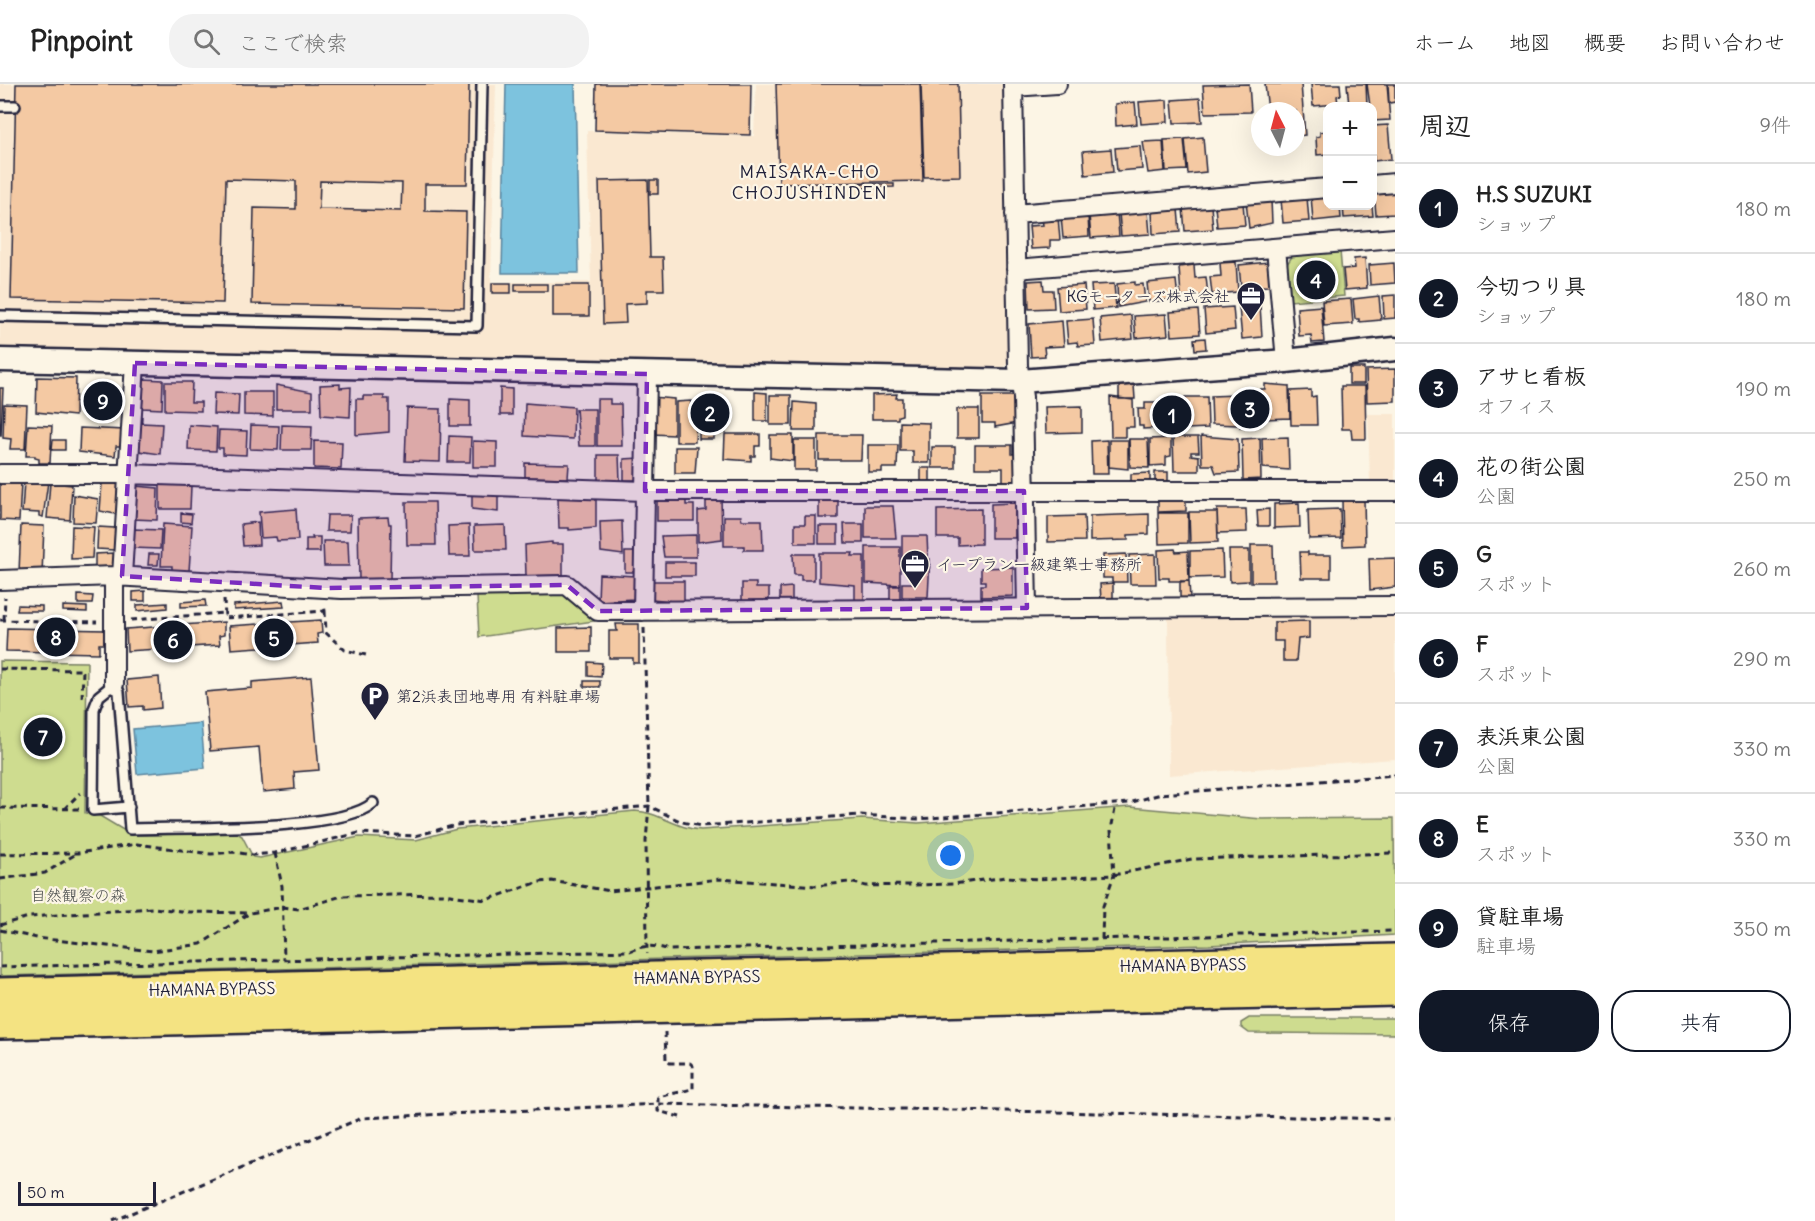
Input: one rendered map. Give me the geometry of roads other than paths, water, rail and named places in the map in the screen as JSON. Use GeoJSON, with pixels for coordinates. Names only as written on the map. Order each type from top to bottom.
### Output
{"type":"FeatureCollection","features":[{"type":"Feature","properties":{"kind":"highway"},"geometry":{"type":"LineString","coordinates":[[1209,977],[1395,948]]}},
{"type":"Feature","properties":{"kind":"highway","name":"HAMANA BYPASS"},"geometry":{"type":"LineString","coordinates":[[0,1022],[1209,977],[1395,961]]}},
{"type":"Feature","properties":{"kind":"highway"},"geometry":{"type":"LineString","coordinates":[[1209,977],[1395,1002]]}},
{"type":"Feature","properties":{"kind":"highway","name":"HAMANA BYPASS"},"geometry":{"type":"LineString","coordinates":[[0,995],[1209,977],[1395,989]]}},
{"type":"Feature","properties":{"kind":"street"},"geometry":{"type":"LineString","coordinates":[[1027,608],[1016,269],[1013,86],[1057,84]]}},
{"type":"Feature","properties":{"kind":"street"},"geometry":{"type":"LineString","coordinates":[[1377,185],[1395,183]]}},
{"type":"Feature","properties":{"kind":"street"},"geometry":{"type":"LineString","coordinates":[[1015,213],[1323,188]]}},
{"type":"Feature","properties":{"kind":"street"},"geometry":{"type":"LineString","coordinates":[[1016,269],[1395,238]]}},
{"type":"Feature","properties":{"kind":"street"},"geometry":{"type":"LineString","coordinates":[[1276,248],[1286,361]]}},
{"type":"Feature","properties":{"kind":"street"},"geometry":{"type":"LineString","coordinates":[[0,360],[1020,381],[1286,361],[1395,349]]}},
{"type":"Feature","properties":{"kind":"street"},"geometry":{"type":"LineString","coordinates":[[114,684],[118,576],[128,474],[135,363]]}},
{"type":"Feature","properties":{"kind":"street"},"geometry":{"type":"LineString","coordinates":[[644,611],[647,374]]}},
{"type":"Feature","properties":{"kind":"street"},"geometry":{"type":"LineString","coordinates":[[0,474],[128,474],[645,491],[1395,491]]}},
{"type":"Feature","properties":{"kind":"street"},"geometry":{"type":"LineString","coordinates":[[0,580],[118,576],[325,588],[567,585],[598,611],[1395,606]]}},
{"type":"Feature","properties":{"kind":"lane"},"geometry":{"type":"LineString","coordinates":[[0,316],[477,326],[482,84]]}},
{"type":"Feature","properties":{"kind":"lane"},"geometry":{"type":"LineString","coordinates":[[0,106],[15,106]]}},
{"type":"Feature","properties":{"kind":"lane"},"geometry":{"type":"LineString","coordinates":[[129,807],[93,810],[94,709],[99,696],[114,684],[119,692],[129,807],[130,829],[306,823],[357,813],[373,803]]}},
{"type":"Feature","properties":{"kind":"water"},"geometry":{"type":"Polygon","coordinates":[[[506,84],[575,84],[579,273],[502,273],[506,84]]]}},
{"type":"Feature","properties":{"kind":"water"},"geometry":{"type":"Polygon","coordinates":[[[201,723],[205,768],[137,774],[133,729],[201,723]]]}},
{"type":"Feature","properties":{"kind":"place","name":"花の街公園"},"geometry":{"type":"Point","coordinates":[1316,280]}},
{"type":"Feature","properties":{"kind":"place","name":"KGモーターズ株式会社"},"geometry":{"type":"Point","coordinates":[1251,322]}},
{"type":"Feature","properties":{"kind":"place","name":"貸駐車場"},"geometry":{"type":"Point","coordinates":[103,401]}},
{"type":"Feature","properties":{"kind":"place","name":"アサヒ看板"},"geometry":{"type":"Point","coordinates":[1250,409]}},
{"type":"Feature","properties":{"kind":"place","name":"今切つり具"},"geometry":{"type":"Point","coordinates":[710,413]}},
{"type":"Feature","properties":{"kind":"place","name":"H.S SUZUKI"},"geometry":{"type":"Point","coordinates":[1172,415]}},
{"type":"Feature","properties":{"kind":"place","name":"イープラン一級建築士事務所"},"geometry":{"type":"Point","coordinates":[915,590]}},
{"type":"Feature","properties":{"kind":"place","name":"E"},"geometry":{"type":"Point","coordinates":[56,637]}},
{"type":"Feature","properties":{"kind":"place","name":"G"},"geometry":{"type":"Point","coordinates":[274,638]}},
{"type":"Feature","properties":{"kind":"place","name":"F"},"geometry":{"type":"Point","coordinates":[173,640]}},
{"type":"Feature","properties":{"kind":"place","name":"第2浜表団地専用 有料駐車場"},"geometry":{"type":"Point","coordinates":[375,722]}},
{"type":"Feature","properties":{"kind":"place","name":"表浜東公園"},"geometry":{"type":"Point","coordinates":[43,737]}},
{"type":"Feature","properties":{"kind":"district","name":"MAISAKA-CHO CHOJUSHINDEN"},"geometry":{"type":"Point","coordinates":[810,181]}},
{"type":"Feature","properties":{"kind":"park label","name":"自然観察の森"},"geometry":{"type":"Point","coordinates":[78,895]}}]}
